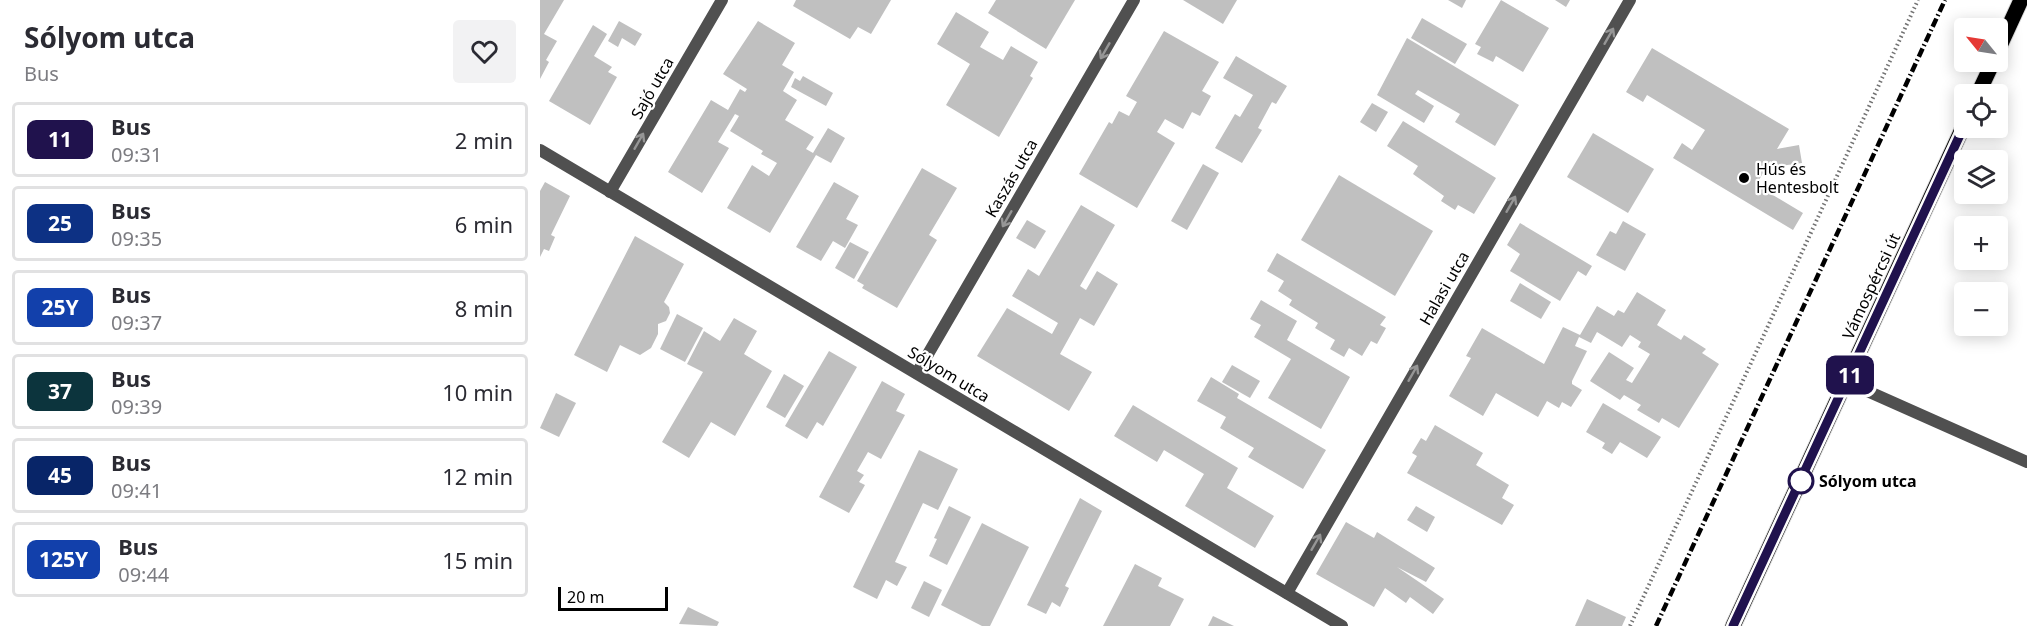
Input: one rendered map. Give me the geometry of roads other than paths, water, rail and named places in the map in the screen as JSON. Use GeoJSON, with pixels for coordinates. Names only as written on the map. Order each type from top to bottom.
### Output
{"type":"FeatureCollection","features":[{"type":"Feature","properties":{"kind":"main road"},"geometry":{"type":"LineString","coordinates":[[2008,28],[2021,0]]}},
{"type":"Feature","properties":{"kind":"main road","name":"Vámospércsi út"},"geometry":{"type":"LineString","coordinates":[[1733,626],[1958,138]]}},
{"type":"Feature","properties":{"kind":"street","name":"Sajó utca"},"geometry":{"type":"LineString","coordinates":[[610,192],[722,0]]}},
{"type":"Feature","properties":{"kind":"street","name":"Kaszás utca"},"geometry":{"type":"LineString","coordinates":[[917,373],[1134,0]]}},
{"type":"Feature","properties":{"kind":"street","name":"Halasi utca"},"geometry":{"type":"LineString","coordinates":[[1287,593],[1630,0]]}},
{"type":"Feature","properties":{"kind":"street","name":"Sólyom utca"},"geometry":{"type":"LineString","coordinates":[[540,150],[1342,626]]}},
{"type":"Feature","properties":{"kind":"street"},"geometry":{"type":"LineString","coordinates":[[1847,382],[2027,462]]}},
{"type":"Feature","properties":{"kind":"railway"},"geometry":{"type":"LineString","coordinates":[[1656,626],[1945,0]]}},
{"type":"Feature","properties":{"kind":"place","name":"Hús és Hentesbolt"},"geometry":{"type":"Point","coordinates":[1744,178]}},
{"type":"Feature","properties":{"kind":"place","name":"Sólyom utca"},"geometry":{"type":"Point","coordinates":[1801,481]}}]}
